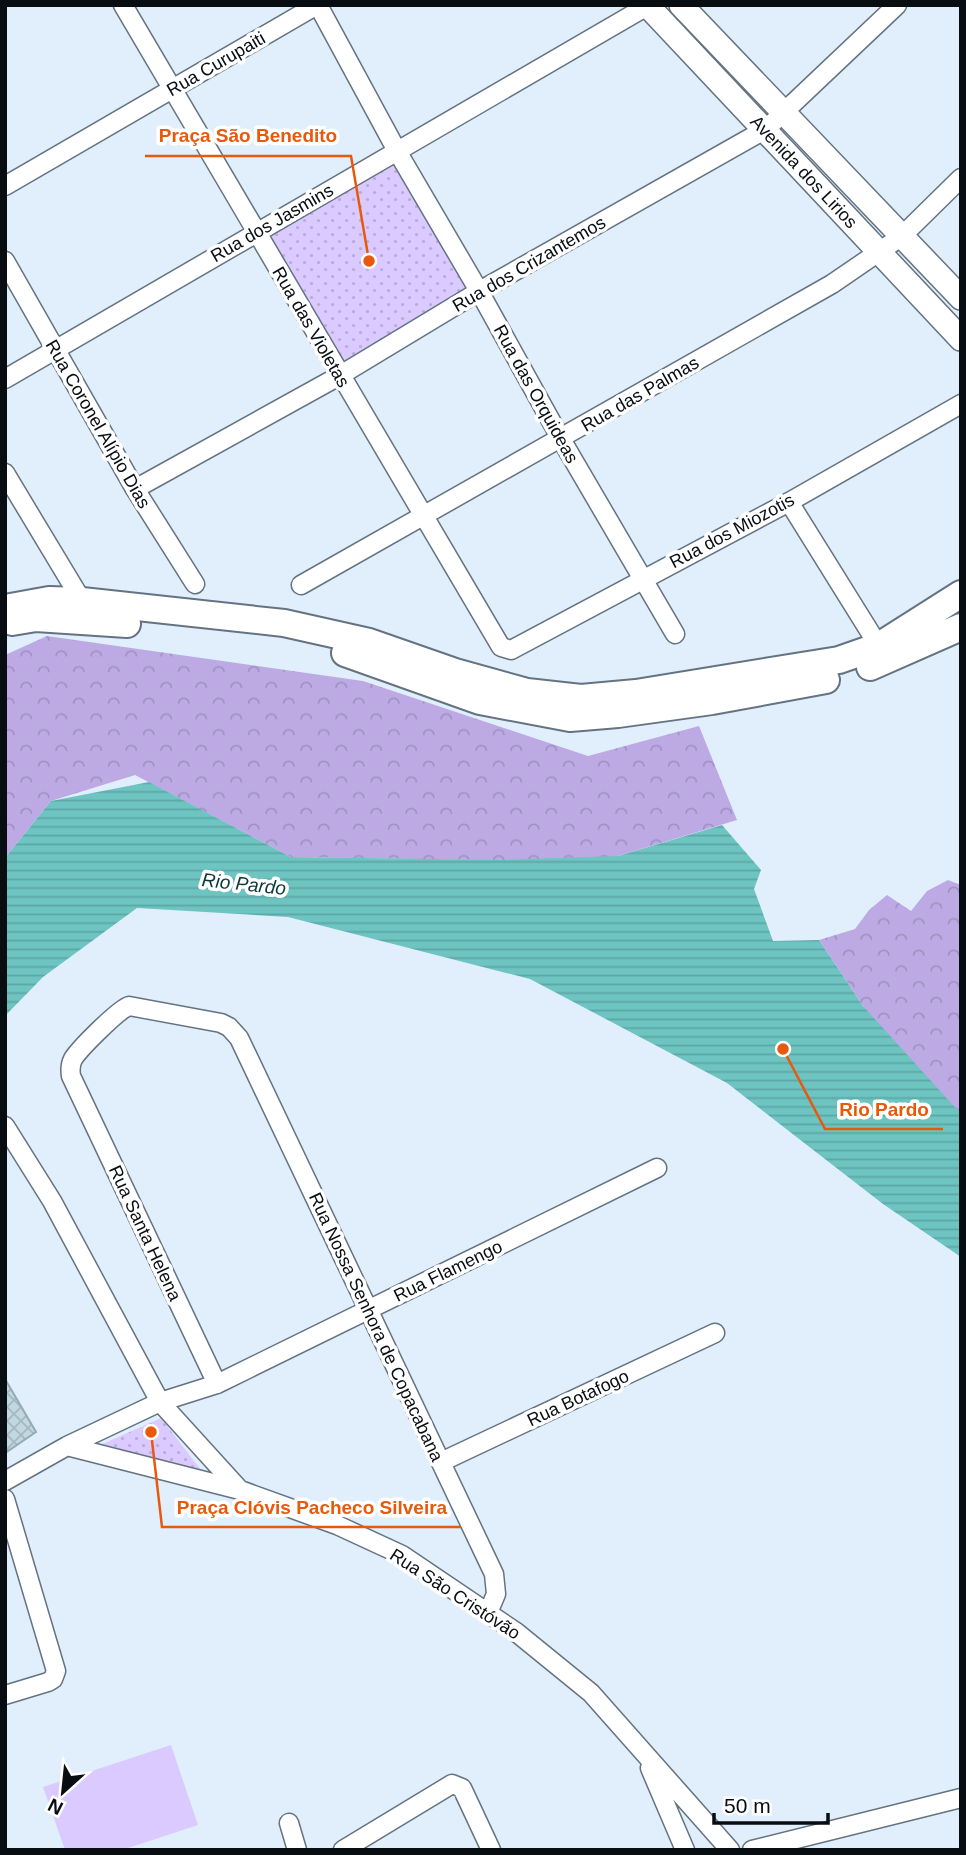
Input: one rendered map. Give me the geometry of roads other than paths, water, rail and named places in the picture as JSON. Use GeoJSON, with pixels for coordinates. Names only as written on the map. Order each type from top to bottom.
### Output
{"type":"FeatureCollection","features":[{"type":"Feature","properties":{"kind":"main road"},"geometry":{"type":"LineString","coordinates":[[5,624],[36,618],[249,634],[346,653],[480,701],[570,718],[712,701],[848,676],[961,594]]}},
{"type":"Feature","properties":{"kind":"main road"},"geometry":{"type":"LineString","coordinates":[[5,608],[48,600],[82,601],[284,624],[369,642],[455,673],[527,692],[582,698],[636,693],[883,653],[961,628]]}},
{"type":"Feature","properties":{"kind":"street","name":"Rua das Violetas"},"geometry":{"type":"LineString","coordinates":[[123,5],[339,376],[501,647]]}},
{"type":"Feature","properties":{"kind":"street","name":"Rua Curupaiti"},"geometry":{"type":"LineString","coordinates":[[5,186],[318,5]]}},
{"type":"Feature","properties":{"kind":"street","name":"Rua das Orquideas"},"geometry":{"type":"LineString","coordinates":[[318,5],[397,151],[675,634]]}},
{"type":"Feature","properties":{"kind":"street","name":"Avenida dos Lirios"},"geometry":{"type":"LineString","coordinates":[[681,5],[961,298]]}},
{"type":"Feature","properties":{"kind":"street","name":"Rua dos Crizantemos"},"geometry":{"type":"LineString","coordinates":[[135,489],[339,376],[479,291],[766,130],[897,5]]}},
{"type":"Feature","properties":{"kind":"street","name":"Rua dos Jasmins"},"geometry":{"type":"LineString","coordinates":[[5,379],[648,6]]}},
{"type":"Feature","properties":{"kind":"street","name":"Avenida dos Lirios"},"geometry":{"type":"LineString","coordinates":[[648,6],[961,339]]}},
{"type":"Feature","properties":{"kind":"street","name":"Rua das Palmas"},"geometry":{"type":"LineString","coordinates":[[301,585],[832,284],[902,236],[961,178]]}},
{"type":"Feature","properties":{"kind":"street","name":"Rua Coronel Alípio Dias"},"geometry":{"type":"LineString","coordinates":[[5,261],[135,489],[195,584]]}},
{"type":"Feature","properties":{"kind":"street","name":"Rua dos Miozotis"},"geometry":{"type":"LineString","coordinates":[[501,647],[511,650],[789,502],[961,404]]}},
{"type":"Feature","properties":{"kind":"street"},"geometry":{"type":"LineString","coordinates":[[5,473],[82,601]]}},
{"type":"Feature","properties":{"kind":"street"},"geometry":{"type":"LineString","coordinates":[[789,502],[883,653]]}},
{"type":"Feature","properties":{"kind":"street","name":"Rua Santa Helena"},"geometry":{"type":"LineString","coordinates":[[216,1384],[70,1072],[74,1058],[126,1007],[137,1006],[221,1023],[233,1030],[241,1042]]}},
{"type":"Feature","properties":{"kind":"street","name":"Rua Nossa Senhora de Copacabana"},"geometry":{"type":"LineString","coordinates":[[241,1042],[494,1574],[496,1594],[488,1613]]}},
{"type":"Feature","properties":{"kind":"street"},"geometry":{"type":"LineString","coordinates":[[5,1126],[51,1201],[160,1402],[240,1490]]}},
{"type":"Feature","properties":{"kind":"street","name":"Rua Flamengo"},"geometry":{"type":"LineString","coordinates":[[5,1481],[67,1446],[160,1402],[216,1384],[657,1168]]}},
{"type":"Feature","properties":{"kind":"street","name":"Rua Botafogo"},"geometry":{"type":"LineString","coordinates":[[441,1462],[715,1333]]}},
{"type":"Feature","properties":{"kind":"street","name":"Rua São Cristóvão"},"geometry":{"type":"LineString","coordinates":[[67,1446],[240,1490],[337,1525],[402,1556],[516,1632],[591,1693],[730,1850]]}},
{"type":"Feature","properties":{"kind":"street"},"geometry":{"type":"LineString","coordinates":[[5,1499],[55,1671],[53,1679],[48,1682],[5,1695]]}},
{"type":"Feature","properties":{"kind":"street"},"geometry":{"type":"LineString","coordinates":[[645,1755],[685,1850]]}},
{"type":"Feature","properties":{"kind":"street"},"geometry":{"type":"LineString","coordinates":[[343,1850],[452,1784],[462,1788],[491,1850]]}},
{"type":"Feature","properties":{"kind":"street"},"geometry":{"type":"LineString","coordinates":[[752,1850],[961,1798]]}},
{"type":"Feature","properties":{"kind":"street"},"geometry":{"type":"LineString","coordinates":[[289,1823],[297,1850]]}},
{"type":"Feature","properties":{"kind":"water","name":"Rio Pardo"},"geometry":{"type":"Polygon","coordinates":[[[149,782],[291,857],[504,860],[618,856],[722,825],[761,870],[754,889],[773,941],[819,940],[863,1006],[961,1114],[961,1257],[883,1204],[727,1083],[530,979],[288,917],[137,908],[43,977],[5,1016],[5,858],[51,801],[149,782]]]}},
{"type":"Feature","properties":{"kind":"place","name":"Praça São Benedito"},"geometry":{"type":"Point","coordinates":[369,261]}},
{"type":"Feature","properties":{"kind":"place","name":"Rio Pardo"},"geometry":{"type":"Point","coordinates":[783,1049]}},
{"type":"Feature","properties":{"kind":"place","name":"Praça Clóvis Pacheco Silveira"},"geometry":{"type":"Point","coordinates":[151,1432]}}]}
